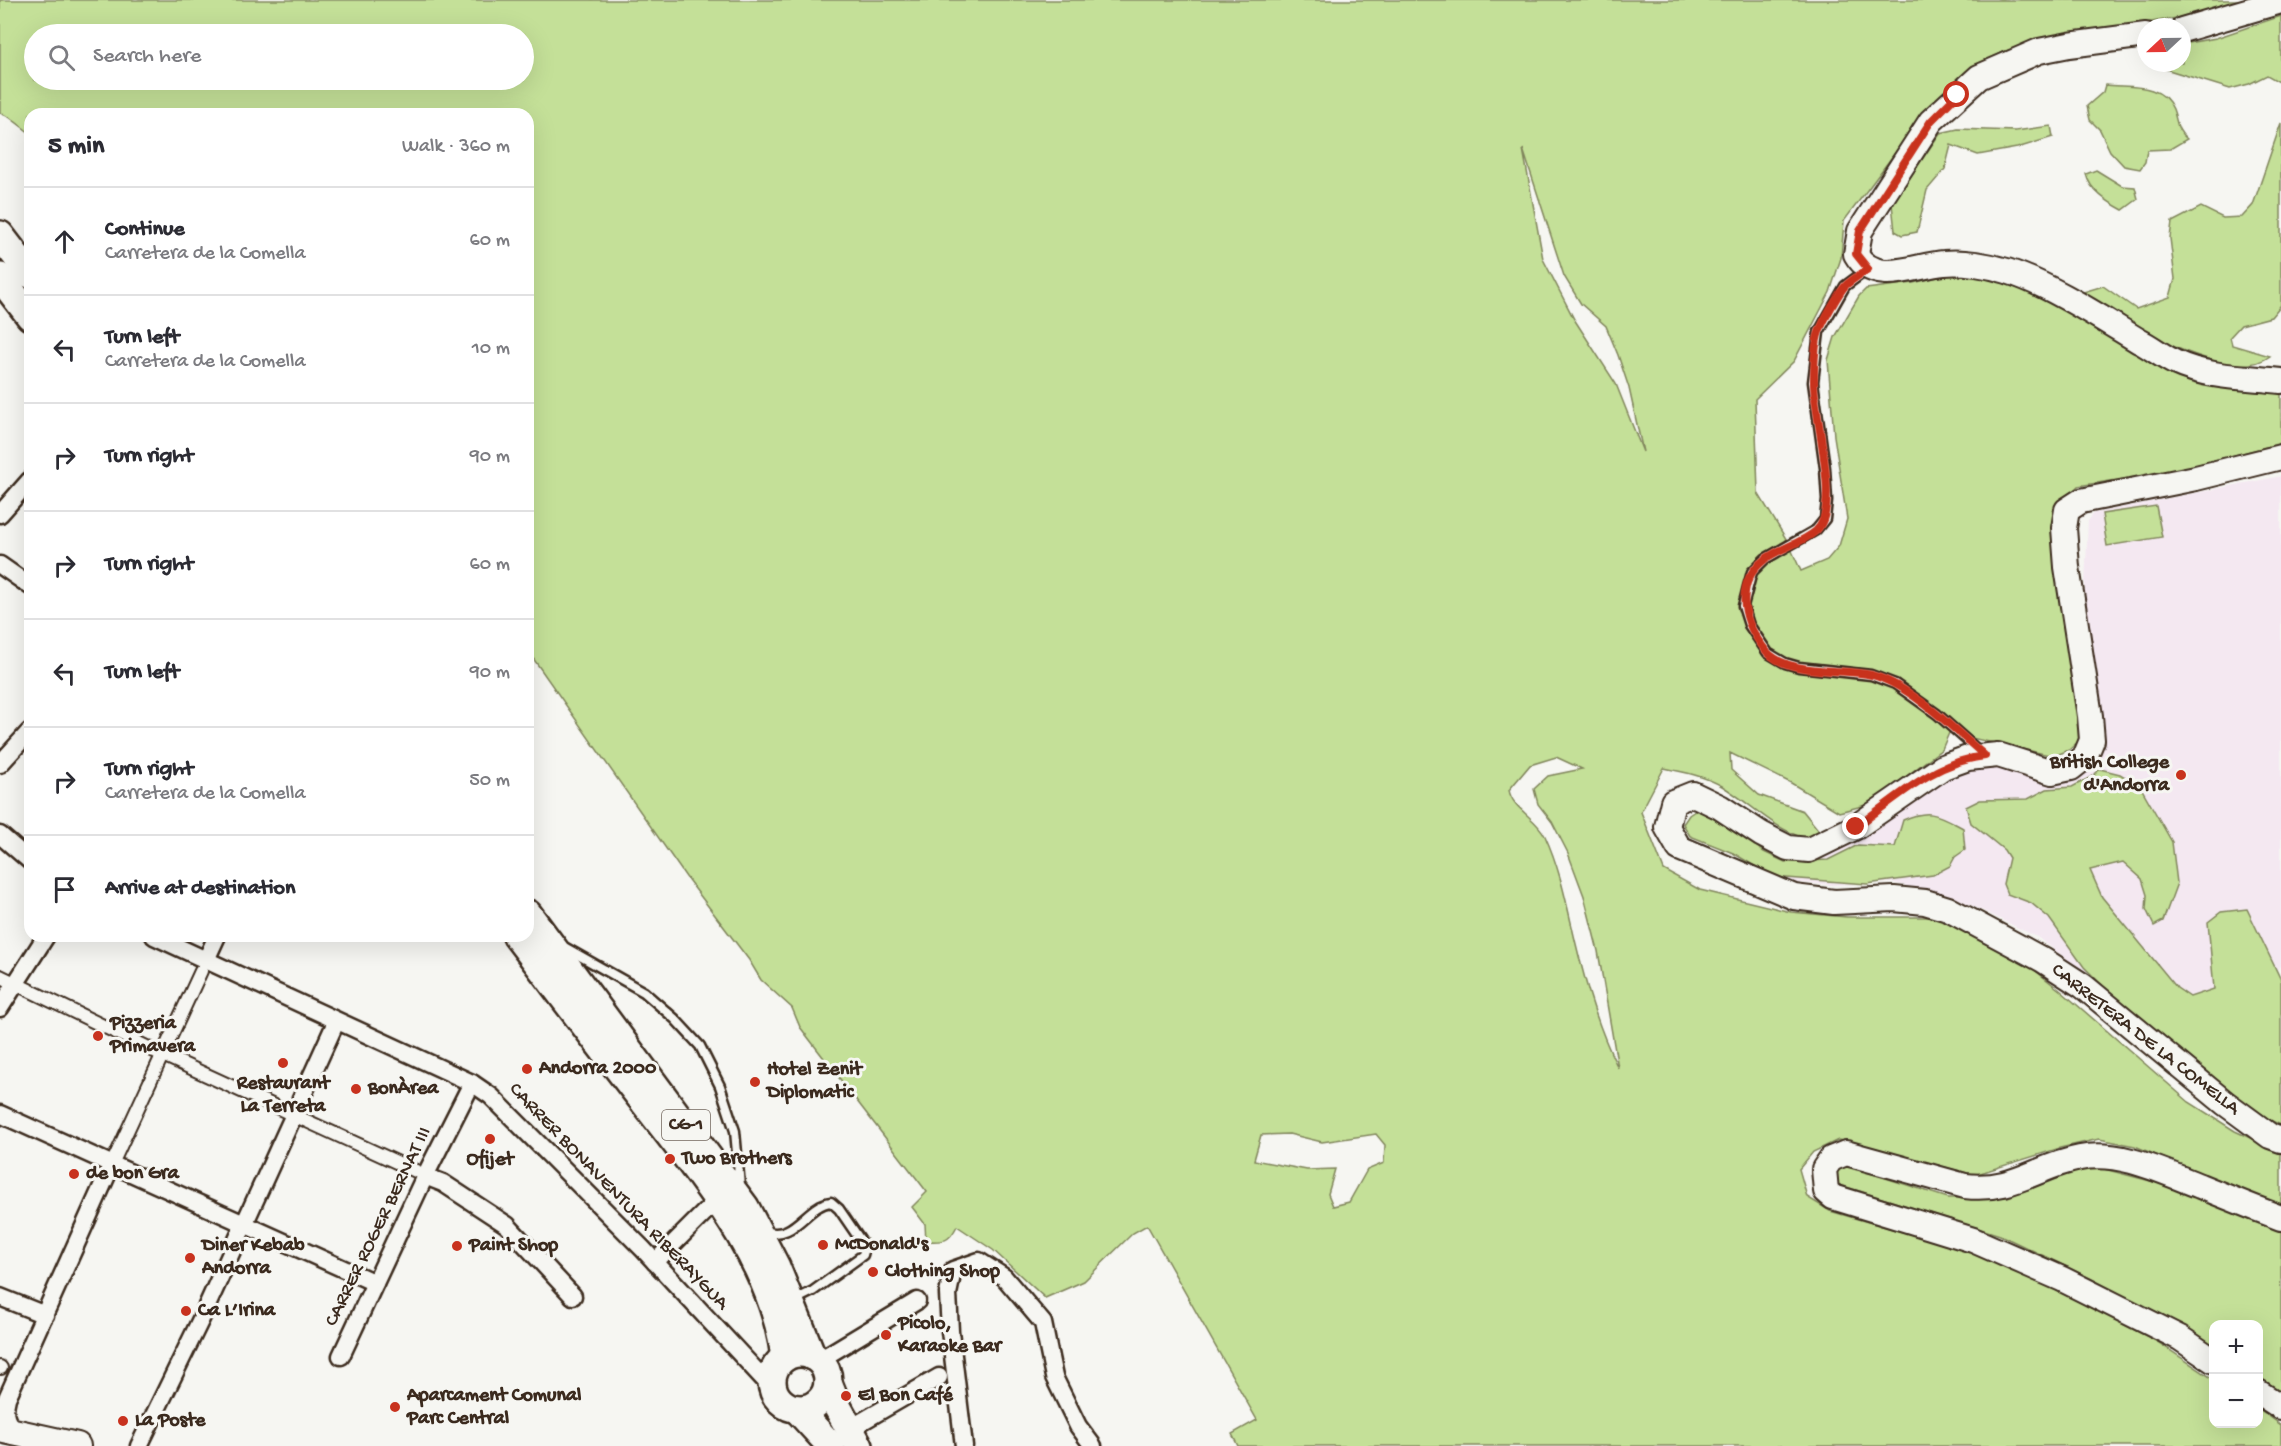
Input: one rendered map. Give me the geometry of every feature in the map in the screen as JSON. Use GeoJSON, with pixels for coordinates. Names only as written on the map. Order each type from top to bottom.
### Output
{"type":"FeatureCollection","features":[{"type":"Feature","properties":{"kind":"highway"},"geometry":{"type":"LineString","coordinates":[[0,235],[24,266]]}},
{"type":"Feature","properties":{"kind":"highway"},"geometry":{"type":"LineString","coordinates":[[0,277],[24,308]]}},
{"type":"Feature","properties":{"kind":"highway","name":"CG-1"},"geometry":{"type":"LineString","coordinates":[[534,934],[728,1197],[755,1224],[814,1357],[823,1366],[846,1440]]}},
{"type":"Feature","properties":{"kind":"highway","name":"CG-1"},"geometry":{"type":"LineString","coordinates":[[728,1197],[783,1339],[784,1358]]}},
{"type":"Feature","properties":{"kind":"highway"},"geometry":{"type":"LineString","coordinates":[[814,1357],[798,1353],[784,1358],[774,1371],[773,1389],[784,1404],[797,1409],[846,1440]]}},
{"type":"Feature","properties":{"kind":"highway"},"geometry":{"type":"LineString","coordinates":[[797,1409],[814,1405],[821,1399],[828,1383]]}},
{"type":"Feature","properties":{"kind":"main road"},"geometry":{"type":"LineString","coordinates":[[2191,27],[2281,1]]}},
{"type":"Feature","properties":{"kind":"main road"},"geometry":{"type":"LineString","coordinates":[[2137,36],[2039,51],[1979,77],[1931,121],[1860,231],[1856,254],[1868,269],[1884,272],[1944,263],[1974,264],[2006,270],[2041,285],[2174,362],[2199,371],[2227,377],[2281,381]]}},
{"type":"Feature","properties":{"kind":"main road","name":"CARRETERA DE LA COMELLA"},"geometry":{"type":"LineString","coordinates":[[2281,458],[2081,501],[2067,510],[2064,528],[2067,567],[2092,740],[2085,757],[2071,768],[2052,772],[1998,755],[1968,758],[1942,767],[1856,827],[1809,850],[1788,848],[1761,834],[1720,807],[1693,794],[1673,802],[1667,827],[1679,848],[1794,897],[1834,902],[1904,900],[1925,902],[1948,909],[2043,960],[2083,986],[2225,1103],[2270,1136],[2281,1140]]}},
{"type":"Feature","properties":{"kind":"main road"},"geometry":{"type":"LineString","coordinates":[[2209,1358],[2180,1338],[2062,1279],[1973,1240],[1833,1197],[1826,1191],[1824,1169],[1831,1159],[1846,1154],[1965,1186],[1986,1188],[2006,1184],[2079,1158],[2103,1156],[2164,1172],[2281,1218]]}},
{"type":"Feature","properties":{"kind":"main road"},"geometry":{"type":"LineString","coordinates":[[2263,1395],[2281,1407]]}},
{"type":"Feature","properties":{"kind":"main road"},"geometry":{"type":"LineString","coordinates":[[10,1432],[77,1446]]}},
{"type":"Feature","properties":{"kind":"street"},"geometry":{"type":"LineString","coordinates":[[0,514],[24,487]]}},
{"type":"Feature","properties":{"kind":"street"},"geometry":{"type":"LineString","coordinates":[[0,565],[24,582]]}},
{"type":"Feature","properties":{"kind":"street"},"geometry":{"type":"LineString","coordinates":[[0,764],[24,738]]}},
{"type":"Feature","properties":{"kind":"street"},"geometry":{"type":"LineString","coordinates":[[0,835],[24,856]]}},
{"type":"Feature","properties":{"kind":"street"},"geometry":{"type":"LineString","coordinates":[[0,1008],[7,980],[40,942]]}},
{"type":"Feature","properties":{"kind":"street","name":"CARRER BONAVENTURA RIBERAYGUA"},"geometry":{"type":"LineString","coordinates":[[164,942],[203,966],[472,1083],[491,1096],[541,1144],[655,1262],[773,1389]]}},
{"type":"Feature","properties":{"kind":"street"},"geometry":{"type":"LineString","coordinates":[[10,1432],[11,1428],[4,1410],[7,1398],[214,942]]}},
{"type":"Feature","properties":{"kind":"street"},"geometry":{"type":"LineString","coordinates":[[7,980],[443,1183],[507,1225],[573,1296]]}},
{"type":"Feature","properties":{"kind":"street"},"geometry":{"type":"LineString","coordinates":[[139,1446],[201,1319],[336,1022]]}},
{"type":"Feature","properties":{"kind":"street","name":"CARRER ROGER BERNAT III"},"geometry":{"type":"LineString","coordinates":[[341,1356],[422,1174],[472,1083]]}},
{"type":"Feature","properties":{"kind":"street"},"geometry":{"type":"LineString","coordinates":[[0,1114],[375,1283]]}},
{"type":"Feature","properties":{"kind":"street"},"geometry":{"type":"LineString","coordinates":[[655,1262],[728,1197]]}},
{"type":"Feature","properties":{"kind":"street"},"geometry":{"type":"LineString","coordinates":[[964,1446],[950,1331],[948,1294],[953,1270],[979,1261],[1004,1277],[1043,1323],[1054,1377],[1078,1426],[1093,1446]]}},
{"type":"Feature","properties":{"kind":"street"},"geometry":{"type":"LineString","coordinates":[[0,1297],[45,1315]]}},
{"type":"Feature","properties":{"kind":"street"},"geometry":{"type":"LineString","coordinates":[[814,1357],[826,1356],[916,1301]]}},
{"type":"Feature","properties":{"kind":"street"},"geometry":{"type":"LineString","coordinates":[[846,1440],[939,1377]]}},
{"type":"Feature","properties":{"kind":"lane"},"geometry":{"type":"LineString","coordinates":[[1868,269],[1845,286],[1819,332],[1814,382],[1825,468],[1827,501],[1825,519],[1816,531],[1765,559],[1752,572],[1743,606],[1749,625],[1768,653],[1785,663],[1799,667],[1871,675],[1894,684],[1937,714],[1985,756]]}},
{"type":"Feature","properties":{"kind":"lane"},"geometry":{"type":"LineString","coordinates":[[534,930],[575,955],[644,992],[675,1019],[700,1046],[720,1086],[735,1131],[740,1186],[728,1197]]}},
{"type":"Feature","properties":{"kind":"lane"},"geometry":{"type":"LineString","coordinates":[[755,1224],[767,1232],[785,1231],[799,1224],[824,1203],[831,1202],[839,1209],[865,1247],[863,1255],[813,1291],[790,1303]]}},
{"type":"Feature","properties":{"kind":"shaded area","name":"British College d'Andorra"},"geometry":{"type":"Polygon","coordinates":[[[2281,476],[2281,964],[2214,1073],[2151,1021],[2037,937],[1948,894],[1892,883],[1832,885],[1788,882],[1791,859],[1943,777],[1978,766],[2009,766],[2070,780],[2086,772],[2097,758],[2105,735],[2084,605],[2088,521],[2094,513],[2281,476]]]}},
{"type":"Feature","properties":{"kind":"green space"},"geometry":{"type":"Polygon","coordinates":[[[0,0],[2251,0],[2190,16],[2137,18],[2137,24],[2042,39],[2003,52],[1947,89],[1924,114],[1844,221],[1841,258],[1830,292],[1794,361],[1755,399],[1758,493],[1788,542],[1801,571],[1827,560],[1839,546],[1847,519],[1834,436],[1828,360],[1835,337],[1859,296],[1866,289],[1913,283],[1951,274],[1990,276],[2038,293],[2096,325],[2281,390],[2281,443],[2169,472],[2078,486],[2061,503],[2080,740],[2069,750],[2054,756],[1949,733],[1942,749],[1870,804],[1839,812],[1791,783],[1730,753],[1731,770],[1759,795],[1803,811],[1820,832],[1804,838],[1782,828],[1722,786],[1694,775],[1664,768],[1641,812],[1664,870],[1700,890],[1791,912],[1847,917],[1934,917],[2008,949],[2061,991],[2189,1102],[2235,1131],[2281,1152],[2281,1208],[2135,1146],[2099,1139],[2060,1148],[1974,1175],[1857,1143],[1838,1140],[1813,1152],[1799,1169],[1807,1197],[1830,1211],[1962,1249],[2035,1279],[2156,1341],[2209,1376],[2209,1428],[2263,1428],[2263,1412],[2281,1425],[2281,1446],[1238,1446],[1232,1434],[1257,1420],[1147,1225],[1133,1233],[1084,1281],[1045,1298],[993,1250],[957,1226],[945,1240],[926,1241],[925,1224],[912,1207],[927,1192],[800,1027],[792,1008],[761,980],[534,660],[534,108],[24,108],[24,128],[0,113],[0,0]],[[1523,149],[1543,259],[1574,319],[1616,384],[1643,452],[1629,388],[1606,326],[1581,304],[1564,276],[1523,149]],[[1556,757],[1530,765],[1509,790],[1515,803],[1541,830],[1551,851],[1591,1001],[1618,1068],[1598,951],[1584,896],[1568,853],[1552,822],[1538,804],[1534,789],[1548,776],[1582,769],[1556,757]],[[1289,1134],[1261,1135],[1254,1160],[1307,1170],[1335,1169],[1328,1194],[1333,1206],[1349,1202],[1367,1170],[1384,1163],[1385,1145],[1376,1134],[1322,1142],[1289,1134]]]}},
{"type":"Feature","properties":{"kind":"green space"},"geometry":{"type":"Polygon","coordinates":[[[2281,16],[2281,83],[2267,75],[2249,84],[2230,89],[2175,72],[2191,72],[2191,42],[2216,38],[2281,16]]]}},
{"type":"Feature","properties":{"kind":"green space"},"geometry":{"type":"Polygon","coordinates":[[[2105,85],[2144,88],[2161,94],[2168,100],[2179,129],[2187,139],[2170,149],[2147,150],[2145,162],[2140,169],[2124,166],[2110,151],[2100,130],[2090,120],[2087,106],[2103,92],[2105,85]]]}},
{"type":"Feature","properties":{"kind":"green space"},"geometry":{"type":"Polygon","coordinates":[[[2281,123],[2281,305],[2271,317],[2241,325],[2230,337],[2232,345],[2270,356],[2252,364],[2228,363],[2201,357],[2145,333],[2080,293],[2103,286],[2136,309],[2170,297],[2175,279],[2170,238],[2172,222],[2201,207],[2223,218],[2242,217],[2253,205],[2281,123]]]}},
{"type":"Feature","properties":{"kind":"green space"},"geometry":{"type":"Polygon","coordinates":[[[2051,126],[2053,137],[2017,148],[1978,155],[1951,145],[1945,169],[1927,190],[1917,232],[1902,235],[1895,231],[1892,204],[1940,133],[1958,129],[2015,131],[2051,126]]]}},
{"type":"Feature","properties":{"kind":"green space"},"geometry":{"type":"Polygon","coordinates":[[[2096,170],[2122,186],[2135,187],[2138,199],[2123,210],[2106,200],[2091,186],[2086,174],[2096,170]]]}},
{"type":"Feature","properties":{"kind":"green space"},"geometry":{"type":"Polygon","coordinates":[[[2156,506],[2162,537],[2107,546],[2102,514],[2156,506]]]}},
{"type":"Feature","properties":{"kind":"green space"},"geometry":{"type":"Polygon","coordinates":[[[2100,769],[2120,774],[2140,786],[2172,842],[2177,883],[2163,921],[2154,926],[2146,909],[2147,895],[2142,879],[2123,862],[2090,870],[2102,897],[2177,988],[2190,997],[2214,989],[2208,922],[2221,912],[2247,909],[2281,980],[2281,1125],[2265,1118],[2232,1095],[2138,1021],[2084,967],[2049,918],[2031,903],[2007,894],[2003,884],[2009,858],[2004,850],[1971,823],[1966,807],[1980,800],[2028,799],[2047,789],[2072,787],[2093,776],[2100,769]]]}},
{"type":"Feature","properties":{"kind":"green space"},"geometry":{"type":"Polygon","coordinates":[[[1695,811],[1708,811],[1764,852],[1785,862],[1828,860],[1858,845],[1895,847],[1903,820],[1921,814],[1940,817],[1963,828],[1965,850],[1955,857],[1950,866],[1933,875],[1867,884],[1773,877],[1733,853],[1690,836],[1683,824],[1695,811]]]}},
{"type":"Feature","properties":{"kind":"green space"},"geometry":{"type":"Polygon","coordinates":[[[1848,1166],[1948,1198],[1982,1198],[2008,1197],[2075,1170],[2104,1169],[2162,1184],[2281,1230],[2281,1393],[2263,1380],[2263,1320],[2209,1320],[2209,1344],[2192,1332],[2090,1278],[2000,1235],[1837,1184],[1835,1177],[1838,1169],[1848,1166]]]}},
{"type":"Feature","properties":{"kind":"place","name":"British College d'Andorra"},"geometry":{"type":"Point","coordinates":[2181,775]}},
{"type":"Feature","properties":{"kind":"place","name":"Pizzeria Primavera"},"geometry":{"type":"Point","coordinates":[98,1036]}},
{"type":"Feature","properties":{"kind":"place","name":"Restaurant La Terreta"},"geometry":{"type":"Point","coordinates":[283,1063]}},
{"type":"Feature","properties":{"kind":"place","name":"Andorra 2000"},"geometry":{"type":"Point","coordinates":[527,1069]}},
{"type":"Feature","properties":{"kind":"place","name":"Hotel Zenit Diplomatic"},"geometry":{"type":"Point","coordinates":[755,1082]}},
{"type":"Feature","properties":{"kind":"place","name":"BonÀrea"},"geometry":{"type":"Point","coordinates":[356,1089]}},
{"type":"Feature","properties":{"kind":"place","name":"Ofijet"},"geometry":{"type":"Point","coordinates":[490,1139]}},
{"type":"Feature","properties":{"kind":"place","name":"Two Brothers"},"geometry":{"type":"Point","coordinates":[670,1159]}},
{"type":"Feature","properties":{"kind":"place","name":"de bon Gra"},"geometry":{"type":"Point","coordinates":[74,1174]}},
{"type":"Feature","properties":{"kind":"place","name":"McDonald's"},"geometry":{"type":"Point","coordinates":[823,1245]}},
{"type":"Feature","properties":{"kind":"place","name":"Paint Shop"},"geometry":{"type":"Point","coordinates":[457,1246]}},
{"type":"Feature","properties":{"kind":"place","name":"Diner Kebab Andorra"},"geometry":{"type":"Point","coordinates":[190,1258]}},
{"type":"Feature","properties":{"kind":"place","name":"Clothing Shop"},"geometry":{"type":"Point","coordinates":[873,1272]}},
{"type":"Feature","properties":{"kind":"place","name":"Ca L’Irina"},"geometry":{"type":"Point","coordinates":[186,1311]}},
{"type":"Feature","properties":{"kind":"place","name":"Picolo, Karaoke Bar"},"geometry":{"type":"Point","coordinates":[886,1335]}},
{"type":"Feature","properties":{"kind":"place","name":"El Bon Café"},"geometry":{"type":"Point","coordinates":[846,1396]}},
{"type":"Feature","properties":{"kind":"place","name":"Aparcament Comunal Parc Central"},"geometry":{"type":"Point","coordinates":[395,1407]}},
{"type":"Feature","properties":{"kind":"place","name":"La Poste"},"geometry":{"type":"Point","coordinates":[123,1421]}},
{"type":"Feature","properties":{"kind":"route"},"geometry":{"type":"LineString","coordinates":[[1856,827],[1942,767],[1968,758],[1985,756],[1937,714],[1894,684],[1871,675],[1799,667],[1785,663],[1768,653],[1749,625],[1743,606],[1752,572],[1765,559],[1816,531],[1825,519],[1827,501],[1825,468],[1814,382],[1819,332],[1845,286],[1868,269],[1856,254],[1860,231],[1931,121],[1957,95]]}}]}
